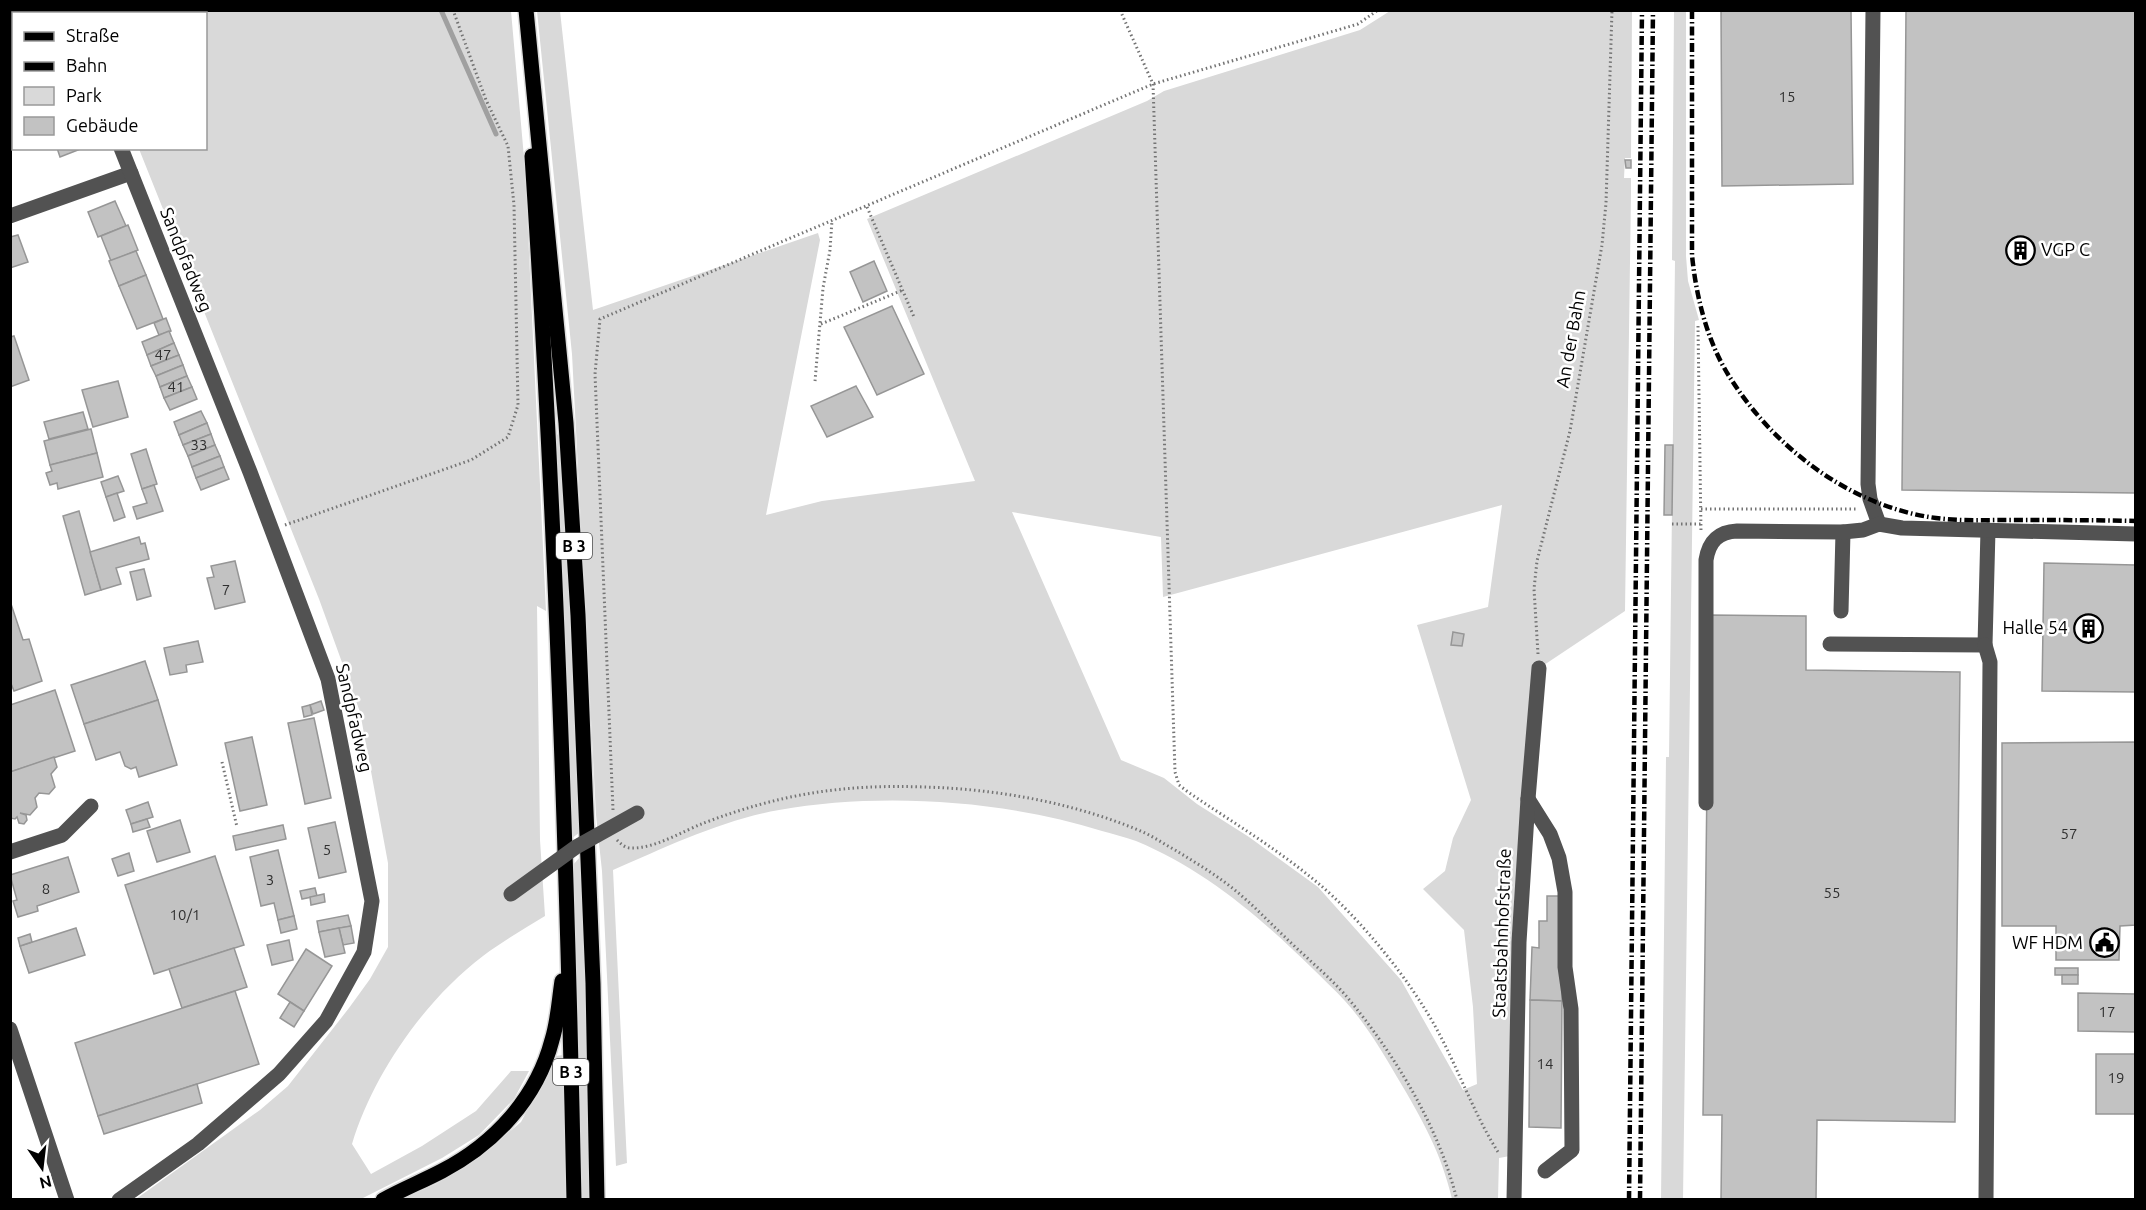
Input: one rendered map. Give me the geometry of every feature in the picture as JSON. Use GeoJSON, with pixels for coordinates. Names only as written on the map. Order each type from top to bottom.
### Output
{"type":"FeatureCollection","features":[{"type":"Feature","properties":{"kind":"main road","name":"B 3"},"geometry":{"type":"LineString","coordinates":[[522,10],[547,414],[569,945],[574,1200]]}},
{"type":"Feature","properties":{"kind":"main road","name":"B 3"},"geometry":{"type":"LineString","coordinates":[[526,10],[566,423],[576,581],[593,994],[597,1200]]}},
{"type":"Feature","properties":{"kind":"main road"},"geometry":{"type":"LineString","coordinates":[[383,1200],[443,1171],[473,1151],[500,1129],[521,1106],[537,1079],[552,1040],[569,945]]}},
{"type":"Feature","properties":{"kind":"street"},"geometry":{"type":"LineString","coordinates":[[1873,10],[1868,484],[1879,524]]}},
{"type":"Feature","properties":{"kind":"street","name":"Sandpfadweg"},"geometry":{"type":"LineString","coordinates":[[119,1200],[198,1144],[279,1074],[326,1021],[364,952],[372,901],[328,679],[122,150]]}},
{"type":"Feature","properties":{"kind":"street"},"geometry":{"type":"LineString","coordinates":[[10,216],[131,173]]}},
{"type":"Feature","properties":{"kind":"street"},"geometry":{"type":"LineString","coordinates":[[1706,803],[1706,560],[1711,542],[1719,535],[1727,532],[1843,532],[1863,530],[1879,524],[1902,528],[2136,534]]}},
{"type":"Feature","properties":{"kind":"street"},"geometry":{"type":"LineString","coordinates":[[1986,1200],[1990,662],[1985,645],[1988,530]]}},
{"type":"Feature","properties":{"kind":"street"},"geometry":{"type":"LineString","coordinates":[[1841,610],[1843,532]]}},
{"type":"Feature","properties":{"kind":"street"},"geometry":{"type":"LineString","coordinates":[[1830,645],[1985,645]]}},
{"type":"Feature","properties":{"kind":"street","name":"Staatsbahnhofstraße"},"geometry":{"type":"LineString","coordinates":[[1514,1200],[1519,942],[1539,668]]}},
{"type":"Feature","properties":{"kind":"street"},"geometry":{"type":"LineString","coordinates":[[1528,799],[1550,834],[1559,858],[1565,892],[1565,967],[1571,1009],[1572,1150],[1545,1171]]}},
{"type":"Feature","properties":{"kind":"street"},"geometry":{"type":"LineString","coordinates":[[10,852],[62,834],[91,806]]}},
{"type":"Feature","properties":{"kind":"street"},"geometry":{"type":"LineString","coordinates":[[511,894],[576,847],[637,813]]}},
{"type":"Feature","properties":{"kind":"street"},"geometry":{"type":"LineString","coordinates":[[10,1029],[67,1200]]}},
{"type":"Feature","properties":{"kind":"path"},"geometry":{"type":"LineString","coordinates":[[271,530],[471,460],[508,437],[518,405],[514,205],[508,146],[486,100],[453,10]]}},
{"type":"Feature","properties":{"kind":"path"},"geometry":{"type":"LineString","coordinates":[[1120,10],[1153,84],[1174,772],[1179,785],[1188,792],[1251,834],[1320,885],[1392,963],[1424,1006],[1487,1135],[1499,1153],[1516,1168]]}},
{"type":"Feature","properties":{"kind":"path"},"geometry":{"type":"LineString","coordinates":[[613,812],[595,374],[600,319],[1153,84],[1358,24],[1378,10]]}},
{"type":"Feature","properties":{"kind":"path","name":"An der Bahn"},"geometry":{"type":"LineString","coordinates":[[1539,668],[1534,589],[1537,561],[1570,431],[1603,235],[1612,10]]}},
{"type":"Feature","properties":{"kind":"path"},"geometry":{"type":"LineString","coordinates":[[867,207],[914,317]]}},
{"type":"Feature","properties":{"kind":"path"},"geometry":{"type":"LineString","coordinates":[[816,381],[832,220]]}},
{"type":"Feature","properties":{"kind":"path"},"geometry":{"type":"LineString","coordinates":[[820,324],[903,290]]}},
{"type":"Feature","properties":{"kind":"path"},"geometry":{"type":"LineString","coordinates":[[1698,326],[1701,541],[1706,560]]}},
{"type":"Feature","properties":{"kind":"path"},"geometry":{"type":"LineString","coordinates":[[1701,509],[1873,508]]}},
{"type":"Feature","properties":{"kind":"path"},"geometry":{"type":"LineString","coordinates":[[1672,524],[1701,524]]}},
{"type":"Feature","properties":{"kind":"path"},"geometry":{"type":"LineString","coordinates":[[222,762],[237,827]]}},
{"type":"Feature","properties":{"kind":"path"},"geometry":{"type":"LineString","coordinates":[[615,833],[617,841],[629,848],[668,838],[715,819],[786,797],[822,790],[926,787],[990,792],[1047,802],[1104,817],[1145,833],[1200,866],[1242,897],[1350,1001],[1384,1048],[1433,1127],[1451,1174],[1457,1200]]}},
{"type":"Feature","properties":{"kind":"green space"},"geometry":{"type":"Polygon","coordinates":[[[10,11],[511,11],[525,169],[546,611],[537,606],[540,840],[545,916],[483,956],[441,994],[422,1016],[387,1065],[361,1118],[352,1144],[371,1174],[422,1146],[476,1111],[511,1071],[529,1071],[514,1099],[479,1135],[442,1158],[361,1199],[136,1199],[260,1110],[288,1086],[349,1008],[370,979],[388,947],[388,863],[360,712],[319,599],[139,150],[207,150],[207,12],[12,12],[11,49],[10,11]]]}},
{"type":"Feature","properties":{"kind":"green space"},"geometry":{"type":"Polygon","coordinates":[[[537,11],[560,11],[593,310],[818,233],[820,240],[766,515],[822,501],[975,481],[867,219],[1147,101],[1164,91],[1360,30],[1390,11],[1632,11],[1631,158],[1625,158],[1624,178],[1631,178],[1625,611],[1544,665],[1510,1156],[1499,1158],[1498,1199],[1452,1199],[1442,1166],[1422,1122],[1385,1057],[1359,1018],[1337,992],[1292,949],[1208,880],[1161,852],[1123,837],[1064,820],[1024,812],[942,802],[858,801],[779,810],[715,827],[613,870],[627,1163],[616,1166],[602,871],[596,815],[572,354],[537,11]],[[1502,505],[1163,597],[1161,537],[1012,512],[1121,760],[1164,778],[1197,804],[1249,837],[1318,887],[1401,980],[1463,1090],[1477,1084],[1473,1007],[1464,930],[1423,889],[1445,871],[1453,838],[1471,800],[1417,625],[1488,607],[1502,505]]]}},
{"type":"Feature","properties":{"kind":"green space"},"geometry":{"type":"Polygon","coordinates":[[[1674,11],[1686,11],[1686,256],[1688,281],[1699,320],[1695,321],[1683,1199],[1661,1200],[1675,261],[1672,260],[1674,11]]]}},
{"type":"Feature","properties":{"kind":"green space"},"geometry":{"type":"Polygon","coordinates":[[[563,434],[580,832],[571,839],[553,435],[563,434]]]}},
{"type":"Feature","properties":{"kind":"green space"},"geometry":{"type":"Polygon","coordinates":[[[581,856],[591,1199],[582,1199],[572,866],[581,856]]]}},
{"type":"Feature","properties":{"kind":"green space"},"geometry":{"type":"Polygon","coordinates":[[[564,1055],[566,1199],[399,1200],[436,1184],[490,1148],[521,1122],[555,1056],[564,1055]]]}},
{"type":"Feature","properties":{"kind":"building"},"geometry":{"type":"Polygon","coordinates":[[[1721,10],[1851,10],[1853,184],[1722,186],[1721,10]]]}},
{"type":"Feature","properties":{"kind":"building","name":"VGP C"},"geometry":{"type":"Polygon","coordinates":[[[1906,10],[2136,10],[2136,493],[1902,490],[1906,10]]]}},
{"type":"Feature","properties":{"kind":"building"},"geometry":{"type":"Polygon","coordinates":[[[58,150],[78,150],[60,157],[58,150]]]}},
{"type":"Feature","properties":{"kind":"building"},"geometry":{"type":"Polygon","coordinates":[[[1625,160],[1631,160],[1631,168],[1626,168],[1625,160]]]}},
{"type":"Feature","properties":{"kind":"building"},"geometry":{"type":"Polygon","coordinates":[[[115,201],[126,226],[98,237],[88,212],[115,201]]]}},
{"type":"Feature","properties":{"kind":"building"},"geometry":{"type":"Polygon","coordinates":[[[128,225],[138,250],[111,261],[101,236],[128,225]]]}},
{"type":"Feature","properties":{"kind":"building"},"geometry":{"type":"Polygon","coordinates":[[[18,235],[28,262],[10,268],[10,237],[18,235]]]}},
{"type":"Feature","properties":{"kind":"building"},"geometry":{"type":"Polygon","coordinates":[[[136,251],[146,275],[119,286],[109,261],[136,251]]]}},
{"type":"Feature","properties":{"kind":"building"},"geometry":{"type":"Polygon","coordinates":[[[874,261],[887,291],[863,302],[850,272],[874,261]]]}},
{"type":"Feature","properties":{"kind":"building"},"geometry":{"type":"Polygon","coordinates":[[[146,275],[163,319],[137,329],[119,286],[146,275]]]}},
{"type":"Feature","properties":{"kind":"building"},"geometry":{"type":"Polygon","coordinates":[[[892,306],[924,374],[877,395],[844,327],[892,306]]]}},
{"type":"Feature","properties":{"kind":"building"},"geometry":{"type":"Polygon","coordinates":[[[166,318],[171,331],[159,335],[154,323],[166,318]]]}},
{"type":"Feature","properties":{"kind":"building"},"geometry":{"type":"Polygon","coordinates":[[[169,331],[174,343],[147,355],[142,342],[169,331]]]}},
{"type":"Feature","properties":{"kind":"building"},"geometry":{"type":"Polygon","coordinates":[[[14,336],[29,380],[10,387],[10,337],[14,336]]]}},
{"type":"Feature","properties":{"kind":"building"},"geometry":{"type":"Polygon","coordinates":[[[174,343],[179,355],[151,366],[147,355],[174,343]]]}},
{"type":"Feature","properties":{"kind":"building"},"geometry":{"type":"Polygon","coordinates":[[[179,355],[183,365],[156,376],[151,366],[179,355]]]}},
{"type":"Feature","properties":{"kind":"building"},"geometry":{"type":"Polygon","coordinates":[[[183,365],[187,376],[160,387],[156,376],[183,365]]]}},
{"type":"Feature","properties":{"kind":"building"},"geometry":{"type":"Polygon","coordinates":[[[187,376],[192,387],[164,398],[160,387],[187,376]]]}},
{"type":"Feature","properties":{"kind":"building"},"geometry":{"type":"Polygon","coordinates":[[[118,381],[128,417],[93,427],[82,390],[118,381]]]}},
{"type":"Feature","properties":{"kind":"building"},"geometry":{"type":"Polygon","coordinates":[[[856,386],[873,417],[827,437],[811,406],[856,386]]]}},
{"type":"Feature","properties":{"kind":"building"},"geometry":{"type":"Polygon","coordinates":[[[192,387],[197,399],[170,410],[164,398],[192,387]]]}},
{"type":"Feature","properties":{"kind":"building"},"geometry":{"type":"Polygon","coordinates":[[[201,411],[207,423],[179,435],[174,422],[201,411]]]}},
{"type":"Feature","properties":{"kind":"building"},"geometry":{"type":"Polygon","coordinates":[[[83,412],[88,429],[49,439],[44,422],[83,412]]]}},
{"type":"Feature","properties":{"kind":"building"},"geometry":{"type":"Polygon","coordinates":[[[207,423],[211,434],[183,445],[179,435],[207,423]]]}},
{"type":"Feature","properties":{"kind":"building"},"geometry":{"type":"Polygon","coordinates":[[[91,429],[97,453],[50,465],[44,441],[91,429]]]}},
{"type":"Feature","properties":{"kind":"building"},"geometry":{"type":"Polygon","coordinates":[[[211,434],[215,445],[188,456],[183,445],[211,434]]]}},
{"type":"Feature","properties":{"kind":"building"},"geometry":{"type":"Polygon","coordinates":[[[215,445],[220,456],[192,467],[188,456],[215,445]]]}},
{"type":"Feature","properties":{"kind":"building"},"geometry":{"type":"Polygon","coordinates":[[[1665,445],[1673,445],[1672,515],[1664,515],[1665,445]]]}},
{"type":"Feature","properties":{"kind":"building"},"geometry":{"type":"Polygon","coordinates":[[[146,449],[157,484],[142,489],[131,454],[146,449]]]}},
{"type":"Feature","properties":{"kind":"building"},"geometry":{"type":"Polygon","coordinates":[[[97,453],[103,477],[58,489],[57,483],[50,485],[46,473],[52,471],[50,465],[97,453]]]}},
{"type":"Feature","properties":{"kind":"building"},"geometry":{"type":"Polygon","coordinates":[[[220,456],[224,467],[196,478],[192,467],[220,456]]]}},
{"type":"Feature","properties":{"kind":"building"},"geometry":{"type":"Polygon","coordinates":[[[224,467],[229,479],[201,490],[196,478],[224,467]]]}},
{"type":"Feature","properties":{"kind":"building"},"geometry":{"type":"Polygon","coordinates":[[[118,476],[124,491],[106,497],[101,482],[118,476]]]}},
{"type":"Feature","properties":{"kind":"building"},"geometry":{"type":"Polygon","coordinates":[[[154,485],[163,511],[137,519],[133,507],[147,503],[142,489],[154,485]]]}},
{"type":"Feature","properties":{"kind":"building"},"geometry":{"type":"Polygon","coordinates":[[[117,493],[125,517],[114,521],[106,497],[117,493]]]}},
{"type":"Feature","properties":{"kind":"building"},"geometry":{"type":"Polygon","coordinates":[[[79,511],[101,590],[85,595],[63,516],[79,511]]]}},
{"type":"Feature","properties":{"kind":"building"},"geometry":{"type":"Polygon","coordinates":[[[139,537],[141,544],[145,543],[149,559],[116,568],[121,584],[101,590],[90,552],[139,537]]]}},
{"type":"Feature","properties":{"kind":"building"},"geometry":{"type":"Polygon","coordinates":[[[235,561],[245,602],[215,609],[207,578],[214,577],[211,566],[235,561]]]}},
{"type":"Feature","properties":{"kind":"building","name":"Halle 54"},"geometry":{"type":"Polygon","coordinates":[[[2044,563],[2136,565],[2136,692],[2042,691],[2044,563]]]}},
{"type":"Feature","properties":{"kind":"building"},"geometry":{"type":"Polygon","coordinates":[[[144,569],[151,596],[137,600],[130,572],[144,569]]]}},
{"type":"Feature","properties":{"kind":"building"},"geometry":{"type":"Polygon","coordinates":[[[10,601],[23,640],[29,639],[42,681],[14,691],[10,681],[10,601]]]}},
{"type":"Feature","properties":{"kind":"building"},"geometry":{"type":"Polygon","coordinates":[[[1709,615],[1806,616],[1806,670],[1960,672],[1955,1122],[1817,1120],[1816,1200],[1721,1200],[1722,1115],[1703,1115],[1709,615]]]}},
{"type":"Feature","properties":{"kind":"building"},"geometry":{"type":"Polygon","coordinates":[[[1453,632],[1464,634],[1462,646],[1451,645],[1453,632]]]}},
{"type":"Feature","properties":{"kind":"building"},"geometry":{"type":"Polygon","coordinates":[[[198,641],[203,662],[186,665],[187,672],[170,675],[164,648],[198,641]]]}},
{"type":"Feature","properties":{"kind":"building"},"geometry":{"type":"Polygon","coordinates":[[[145,661],[158,700],[84,724],[71,685],[145,661]]]}},
{"type":"Feature","properties":{"kind":"building"},"geometry":{"type":"Polygon","coordinates":[[[55,690],[75,751],[10,772],[10,705],[55,690]]]}},
{"type":"Feature","properties":{"kind":"building"},"geometry":{"type":"Polygon","coordinates":[[[158,700],[177,765],[139,777],[136,767],[131,769],[125,766],[120,752],[96,760],[84,724],[158,700]]]}},
{"type":"Feature","properties":{"kind":"building"},"geometry":{"type":"Polygon","coordinates":[[[321,701],[324,710],[313,714],[310,705],[321,701]]]}},
{"type":"Feature","properties":{"kind":"building"},"geometry":{"type":"Polygon","coordinates":[[[310,705],[312,715],[304,717],[302,707],[310,705]]]}},
{"type":"Feature","properties":{"kind":"building"},"geometry":{"type":"Polygon","coordinates":[[[314,718],[331,798],[305,804],[288,723],[314,718]]]}},
{"type":"Feature","properties":{"kind":"building"},"geometry":{"type":"Polygon","coordinates":[[[252,737],[267,805],[240,811],[225,743],[252,737]]]}},
{"type":"Feature","properties":{"kind":"building"},"geometry":{"type":"Polygon","coordinates":[[[2136,742],[2136,925],[2120,926],[2119,960],[2056,960],[2056,926],[2002,926],[2002,743],[2136,742]]]}},
{"type":"Feature","properties":{"kind":"building"},"geometry":{"type":"Polygon","coordinates":[[[54,757],[57,767],[51,774],[55,787],[49,794],[39,793],[35,798],[37,807],[30,815],[20,813],[26,815],[27,820],[24,824],[19,823],[17,817],[10,818],[10,772],[54,757]]]}},
{"type":"Feature","properties":{"kind":"building"},"geometry":{"type":"Polygon","coordinates":[[[148,802],[153,817],[131,824],[126,810],[148,802]]]}},
{"type":"Feature","properties":{"kind":"building"},"geometry":{"type":"Polygon","coordinates":[[[147,819],[150,827],[133,832],[131,824],[147,819]]]}},
{"type":"Feature","properties":{"kind":"building"},"geometry":{"type":"Polygon","coordinates":[[[180,820],[190,852],[157,862],[147,831],[180,820]]]}},
{"type":"Feature","properties":{"kind":"building"},"geometry":{"type":"Polygon","coordinates":[[[335,822],[346,872],[319,878],[308,828],[335,822]]]}},
{"type":"Feature","properties":{"kind":"building"},"geometry":{"type":"Polygon","coordinates":[[[283,825],[286,839],[236,850],[233,836],[283,825]]]}},
{"type":"Feature","properties":{"kind":"building"},"geometry":{"type":"Polygon","coordinates":[[[278,850],[294,916],[278,920],[274,903],[261,906],[250,857],[278,850]]]}},
{"type":"Feature","properties":{"kind":"building"},"geometry":{"type":"Polygon","coordinates":[[[129,853],[134,871],[118,876],[112,859],[129,853]]]}},
{"type":"Feature","properties":{"kind":"building"},"geometry":{"type":"Polygon","coordinates":[[[215,856],[244,945],[154,974],[125,885],[215,856]]]}},
{"type":"Feature","properties":{"kind":"building"},"geometry":{"type":"Polygon","coordinates":[[[68,857],[79,892],[37,906],[38,911],[18,917],[13,901],[17,900],[10,875],[68,857]]]}},
{"type":"Feature","properties":{"kind":"building"},"geometry":{"type":"Polygon","coordinates":[[[315,888],[317,896],[302,899],[300,891],[315,888]]]}},
{"type":"Feature","properties":{"kind":"building"},"geometry":{"type":"Polygon","coordinates":[[[324,894],[325,902],[311,905],[310,897],[324,894]]]}},
{"type":"Feature","properties":{"kind":"building"},"geometry":{"type":"Polygon","coordinates":[[[1547,896],[1563,896],[1562,1001],[1530,1000],[1532,947],[1539,948],[1539,921],[1547,921],[1547,896]]]}},
{"type":"Feature","properties":{"kind":"building"},"geometry":{"type":"Polygon","coordinates":[[[348,915],[351,926],[319,932],[317,921],[348,915]]]}},
{"type":"Feature","properties":{"kind":"building"},"geometry":{"type":"Polygon","coordinates":[[[294,916],[297,929],[281,933],[278,920],[294,916]]]}},
{"type":"Feature","properties":{"kind":"building"},"geometry":{"type":"Polygon","coordinates":[[[351,926],[354,943],[343,945],[339,928],[351,926]]]}},
{"type":"Feature","properties":{"kind":"building"},"geometry":{"type":"Polygon","coordinates":[[[76,928],[85,955],[29,973],[20,946],[76,928]]]}},
{"type":"Feature","properties":{"kind":"building"},"geometry":{"type":"Polygon","coordinates":[[[339,928],[345,953],[325,957],[319,932],[339,928]]]}},
{"type":"Feature","properties":{"kind":"building"},"geometry":{"type":"Polygon","coordinates":[[[30,934],[32,942],[20,946],[18,938],[30,934]]]}},
{"type":"Feature","properties":{"kind":"building"},"geometry":{"type":"Polygon","coordinates":[[[289,940],[293,960],[272,965],[267,945],[289,940]]]}},
{"type":"Feature","properties":{"kind":"building"},"geometry":{"type":"Polygon","coordinates":[[[234,948],[247,987],[182,1008],[169,969],[234,948]]]}},
{"type":"Feature","properties":{"kind":"building"},"geometry":{"type":"Polygon","coordinates":[[[306,949],[332,966],[304,1011],[278,994],[306,949]]]}},
{"type":"Feature","properties":{"kind":"building"},"geometry":{"type":"Polygon","coordinates":[[[2055,968],[2078,968],[2078,975],[2055,975],[2055,968]]]}},
{"type":"Feature","properties":{"kind":"building"},"geometry":{"type":"Polygon","coordinates":[[[2062,975],[2078,975],[2078,984],[2062,984],[2062,975]]]}},
{"type":"Feature","properties":{"kind":"building"},"geometry":{"type":"Polygon","coordinates":[[[235,991],[259,1064],[98,1116],[75,1043],[235,991]]]}},
{"type":"Feature","properties":{"kind":"building"},"geometry":{"type":"Polygon","coordinates":[[[2078,993],[2136,994],[2136,1032],[2078,1031],[2078,993]]]}},
{"type":"Feature","properties":{"kind":"building"},"geometry":{"type":"Polygon","coordinates":[[[1530,1000],[1562,1001],[1561,1128],[1529,1127],[1530,1000]]]}},
{"type":"Feature","properties":{"kind":"building"},"geometry":{"type":"Polygon","coordinates":[[[290,1002],[304,1011],[294,1027],[280,1018],[290,1002]]]}},
{"type":"Feature","properties":{"kind":"building"},"geometry":{"type":"Polygon","coordinates":[[[2096,1054],[2136,1054],[2136,1114],[2096,1114],[2096,1054]]]}},
{"type":"Feature","properties":{"kind":"building"},"geometry":{"type":"Polygon","coordinates":[[[197,1084],[202,1103],[104,1134],[98,1116],[197,1084]]]}},
{"type":"Feature","properties":{"kind":"waterway"},"geometry":{"type":"LineString","coordinates":[[441,10],[496,134]]}},
{"type":"Feature","properties":{"kind":"railway"},"geometry":{"type":"LineString","coordinates":[[1629,1200],[1642,10]]}},
{"type":"Feature","properties":{"kind":"railway"},"geometry":{"type":"LineString","coordinates":[[1640,1200],[1653,10]]}},
{"type":"Feature","properties":{"kind":"railway"},"geometry":{"type":"LineString","coordinates":[[1692,10],[1692,255],[1696,286],[1714,348],[1729,376],[1748,403],[1794,452],[1821,472],[1850,490],[1880,504],[1912,514],[1961,520],[2136,521]]}},
{"type":"Feature","properties":{"kind":"place","name":"VGP C"},"geometry":{"type":"Point","coordinates":[2020,250]}},
{"type":"Feature","properties":{"kind":"place","name":"Halle 54"},"geometry":{"type":"Point","coordinates":[2089,628]}},
{"type":"Feature","properties":{"kind":"place","name":"WF HDM"},"geometry":{"type":"Point","coordinates":[2104,943]}}]}
